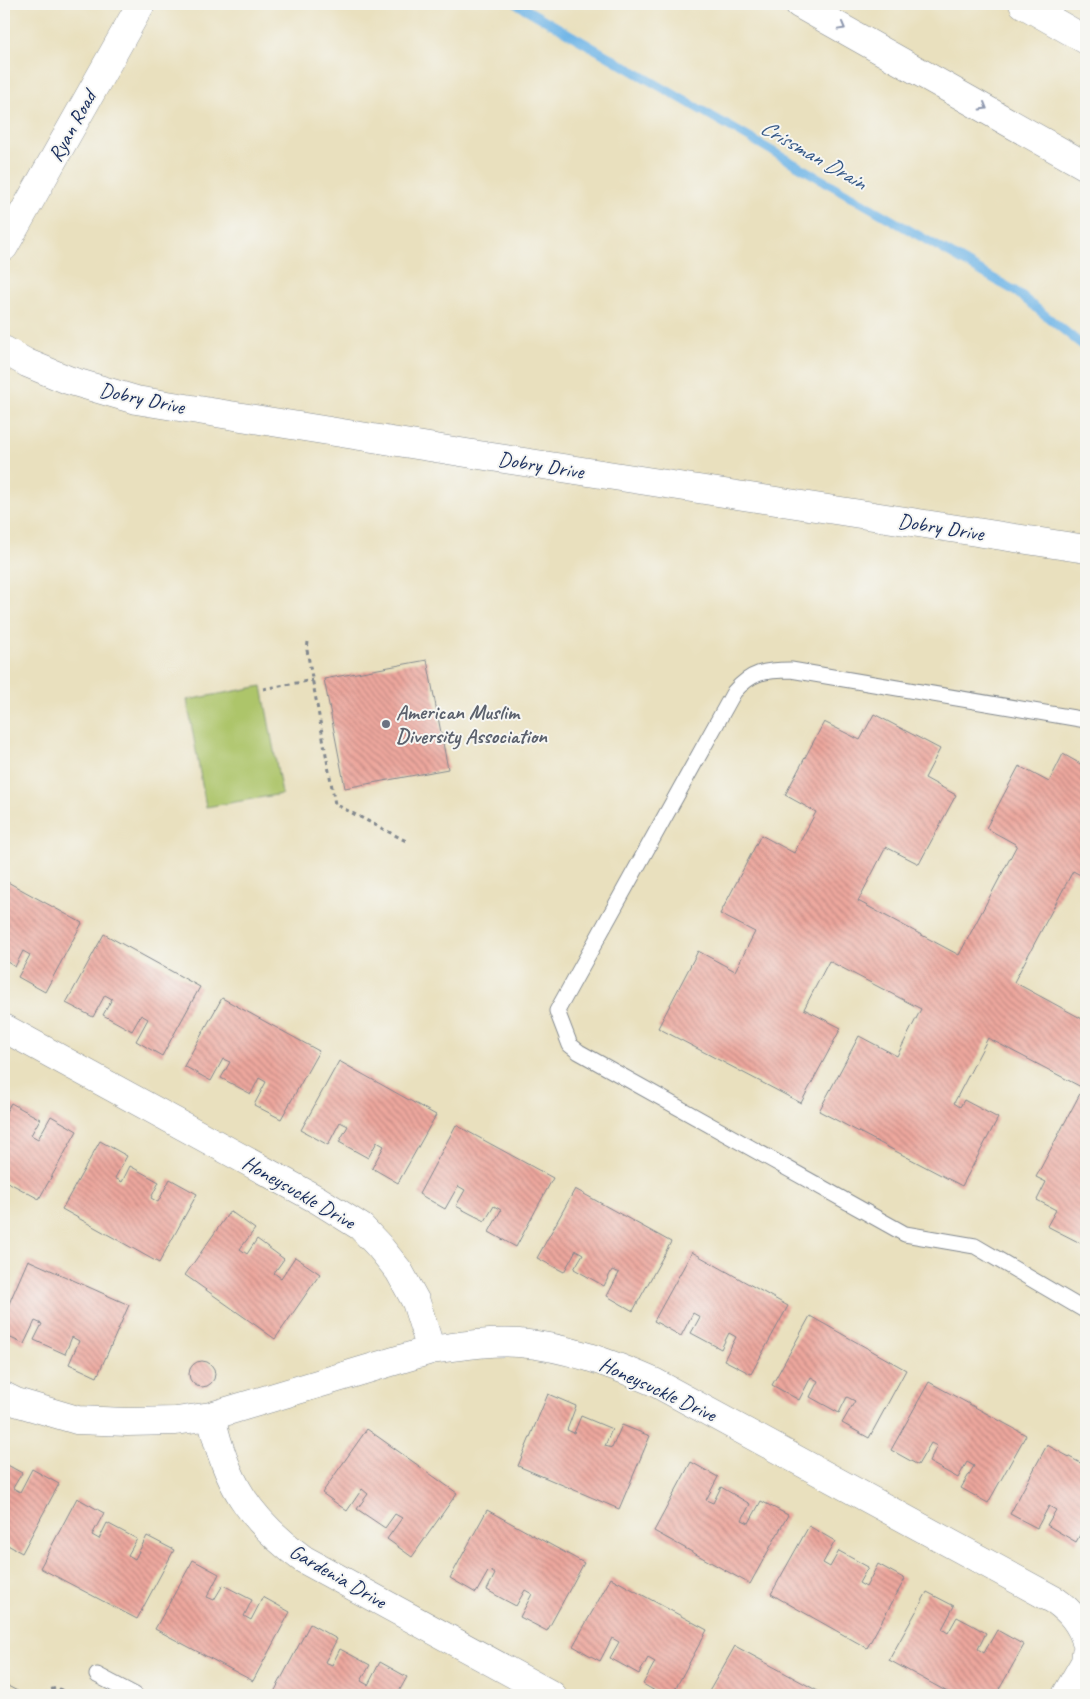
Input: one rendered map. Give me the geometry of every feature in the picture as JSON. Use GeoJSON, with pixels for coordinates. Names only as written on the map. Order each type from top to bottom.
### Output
{"type":"FeatureCollection","features":[{"type":"Feature","properties":{"kind":"main road","name":"Ryan Road"},"geometry":{"type":"LineString","coordinates":[[4,248],[141,4]]}},
{"type":"Feature","properties":{"kind":"main road"},"geometry":{"type":"LineString","coordinates":[[799,4],[1086,166]]}},
{"type":"Feature","properties":{"kind":"main road"},"geometry":{"type":"LineString","coordinates":[[1023,4],[1086,40]]}},
{"type":"Feature","properties":{"kind":"main road","name":"Dobry Drive"},"geometry":{"type":"LineString","coordinates":[[4,350],[68,380],[136,400],[1086,549]]}},
{"type":"Feature","properties":{"kind":"main road","name":"Honeysuckle Drive"},"geometry":{"type":"LineString","coordinates":[[4,1028],[318,1200],[361,1227],[399,1271],[416,1302],[431,1350],[482,1344],[518,1343],[568,1350],[612,1364],[654,1382],[1056,1601],[1071,1612],[1085,1640]]}},
{"type":"Feature","properties":{"kind":"main road"},"geometry":{"type":"LineString","coordinates":[[4,1396],[16,1402],[78,1420],[176,1421],[211,1416],[431,1350]]}},
{"type":"Feature","properties":{"kind":"main road","name":"Gardenia Drive"},"geometry":{"type":"LineString","coordinates":[[211,1416],[218,1447],[244,1502],[280,1542],[303,1559],[552,1695]]}},
{"type":"Feature","properties":{"kind":"main road"},"geometry":{"type":"LineString","coordinates":[[1066,1695],[1085,1662],[1085,1640]]}},
{"type":"Feature","properties":{"kind":"lane"},"geometry":{"type":"LineString","coordinates":[[1086,720],[791,670],[767,671],[748,678],[734,692],[556,1011],[570,1045],[579,1052],[905,1234],[975,1246],[1086,1311]]}},
{"type":"Feature","properties":{"kind":"lane"},"geometry":{"type":"LineString","coordinates":[[97,1675],[135,1695]]}},
{"type":"Feature","properties":{"kind":"path"},"geometry":{"type":"LineString","coordinates":[[308,642],[307,650],[335,804],[408,842]]}},
{"type":"Feature","properties":{"kind":"path"},"geometry":{"type":"LineString","coordinates":[[263,689],[313,680]]}},
{"type":"Feature","properties":{"kind":"path"},"geometry":{"type":"LineString","coordinates":[[46,1695],[49,1690],[57,1688],[72,1695]]}},
{"type":"Feature","properties":{"kind":"green space"},"geometry":{"type":"Polygon","coordinates":[[[262,686],[282,794],[206,807],[187,700],[262,686]]]}},
{"type":"Feature","properties":{"kind":"building","name":"American Muslim Diversity Association"},"geometry":{"type":"Polygon","coordinates":[[[427,660],[448,769],[345,788],[324,679],[427,660]]]}},
{"type":"Feature","properties":{"kind":"building"},"geometry":{"type":"Polygon","coordinates":[[[874,714],[940,749],[925,778],[956,795],[919,864],[886,847],[858,901],[959,955],[1017,845],[986,828],[1019,766],[1049,782],[1063,754],[1086,767],[1086,878],[1073,871],[1014,982],[1086,1021],[1086,1246],[1047,1226],[1056,1210],[1037,1200],[1046,1182],[1036,1177],[1083,1088],[988,1038],[954,1103],[960,1107],[964,1100],[998,1118],[962,1186],[819,1111],[859,1036],[897,1056],[921,1009],[829,961],[804,1009],[841,1028],[801,1103],[658,1028],[698,951],[735,971],[755,932],[720,914],[761,835],[794,853],[816,812],[785,795],[824,722],[860,740],[874,714]]]}},
{"type":"Feature","properties":{"kind":"building"},"geometry":{"type":"Polygon","coordinates":[[[4,880],[82,923],[45,992],[18,977],[30,955],[23,951],[15,967],[4,960],[4,880]]]}},
{"type":"Feature","properties":{"kind":"building"},"geometry":{"type":"Polygon","coordinates":[[[104,934],[200,987],[162,1056],[136,1041],[148,1019],[141,1015],[132,1031],[103,1015],[112,999],[105,995],[93,1017],[66,1003],[104,934]]]}},
{"type":"Feature","properties":{"kind":"building"},"geometry":{"type":"Polygon","coordinates":[[[222,998],[319,1051],[281,1119],[254,1105],[266,1082],[259,1078],[251,1094],[221,1078],[230,1062],[223,1059],[211,1081],[184,1066],[222,998]]]}},
{"type":"Feature","properties":{"kind":"building"},"geometry":{"type":"Polygon","coordinates":[[[339,1061],[436,1115],[398,1183],[372,1168],[384,1146],[377,1142],[368,1158],[339,1142],[348,1126],[340,1122],[328,1145],[301,1130],[339,1061]]]}},
{"type":"Feature","properties":{"kind":"building"},"geometry":{"type":"Polygon","coordinates":[[[11,1103],[40,1119],[31,1135],[38,1139],[51,1116],[77,1131],[39,1199],[4,1180],[4,1115],[11,1103]]]}},
{"type":"Feature","properties":{"kind":"building"},"geometry":{"type":"Polygon","coordinates":[[[456,1125],[553,1178],[516,1247],[489,1232],[501,1210],[494,1206],[485,1221],[456,1206],[465,1190],[458,1186],[445,1209],[419,1194],[456,1125]]]}},
{"type":"Feature","properties":{"kind":"building"},"geometry":{"type":"Polygon","coordinates":[[[100,1141],[127,1156],[115,1178],[122,1182],[130,1166],[159,1182],[151,1198],[158,1202],[170,1179],[197,1194],[159,1263],[62,1209],[100,1141]]]}},
{"type":"Feature","properties":{"kind":"building"},"geometry":{"type":"Polygon","coordinates":[[[575,1189],[671,1242],[633,1311],[607,1296],[619,1273],[612,1270],[604,1286],[574,1269],[583,1254],[576,1250],[564,1272],[537,1258],[575,1189]]]}},
{"type":"Feature","properties":{"kind":"building"},"geometry":{"type":"Polygon","coordinates":[[[230,1211],[255,1229],[240,1249],[247,1254],[257,1239],[284,1259],[274,1273],[281,1278],[295,1257],[320,1274],[275,1339],[185,1275],[230,1211]]]}},
{"type":"Feature","properties":{"kind":"building"},"geometry":{"type":"Polygon","coordinates":[[[692,1252],[788,1306],[751,1374],[724,1360],[736,1337],[729,1333],[721,1349],[691,1333],[700,1317],[693,1313],[681,1336],[654,1321],[692,1252]]]}},
{"type":"Feature","properties":{"kind":"building"},"geometry":{"type":"Polygon","coordinates":[[[28,1260],[129,1305],[97,1377],[69,1364],[79,1341],[72,1337],[65,1354],[34,1340],[42,1324],[35,1321],[24,1344],[4,1335],[4,1315],[28,1260]]]}},
{"type":"Feature","properties":{"kind":"building"},"geometry":{"type":"Polygon","coordinates":[[[810,1316],[906,1370],[869,1438],[842,1423],[855,1401],[847,1397],[839,1413],[810,1397],[818,1381],[811,1377],[799,1400],[772,1385],[810,1316]]]}},
{"type":"Feature","properties":{"kind":"building"},"geometry":{"type":"Polygon","coordinates":[[[202,1361],[211,1365],[215,1374],[211,1383],[202,1387],[193,1383],[189,1374],[193,1365],[202,1361]]]}},
{"type":"Feature","properties":{"kind":"building"},"geometry":{"type":"Polygon","coordinates":[[[929,1382],[1026,1435],[988,1503],[961,1488],[974,1466],[967,1462],[958,1478],[929,1462],[937,1446],[931,1443],[918,1465],[891,1450],[929,1382]]]}},
{"type":"Feature","properties":{"kind":"building"},"geometry":{"type":"Polygon","coordinates":[[[548,1394],[576,1406],[567,1430],[574,1433],[581,1416],[612,1429],[605,1446],[612,1448],[622,1425],[650,1436],[619,1509],[518,1466],[548,1394]]]}},
{"type":"Feature","properties":{"kind":"building"},"geometry":{"type":"Polygon","coordinates":[[[367,1429],[457,1493],[412,1557],[387,1539],[402,1518],[395,1514],[385,1528],[357,1509],[368,1494],[362,1489],[347,1511],[322,1493],[367,1429]]]}},
{"type":"Feature","properties":{"kind":"building"},"geometry":{"type":"Polygon","coordinates":[[[1047,1445],[1086,1466],[1086,1526],[1076,1542],[1047,1525],[1056,1510],[1049,1506],[1037,1528],[1010,1514],[1047,1445]]]}},
{"type":"Feature","properties":{"kind":"building"},"geometry":{"type":"Polygon","coordinates":[[[691,1462],[718,1477],[706,1500],[713,1503],[721,1487],[750,1504],[742,1520],[749,1523],[761,1501],[788,1515],[750,1584],[654,1531],[691,1462]]]}},
{"type":"Feature","properties":{"kind":"building"},"geometry":{"type":"Polygon","coordinates":[[[4,1463],[22,1473],[13,1488],[20,1492],[32,1469],[59,1484],[22,1553],[4,1543],[4,1463]]]}},
{"type":"Feature","properties":{"kind":"building"},"geometry":{"type":"Polygon","coordinates":[[[77,1498],[104,1513],[92,1535],[99,1539],[107,1523],[137,1539],[128,1555],[135,1559],[147,1536],[174,1550],[137,1619],[40,1568],[77,1498]]]}},
{"type":"Feature","properties":{"kind":"building"},"geometry":{"type":"Polygon","coordinates":[[[487,1510],[584,1563],[547,1631],[520,1617],[532,1594],[525,1590],[516,1606],[487,1590],[495,1574],[489,1570],[476,1593],[450,1578],[487,1510]]]}},
{"type":"Feature","properties":{"kind":"building"},"geometry":{"type":"Polygon","coordinates":[[[809,1526],[835,1541],[823,1563],[830,1567],[839,1551],[868,1567],[859,1583],[866,1587],[878,1564],[905,1579],[867,1648],[771,1594],[809,1526]]]}},
{"type":"Feature","properties":{"kind":"building"},"geometry":{"type":"Polygon","coordinates":[[[193,1560],[219,1574],[207,1597],[214,1600],[223,1585],[252,1600],[244,1616],[251,1620],[263,1597],[290,1612],[253,1681],[155,1629],[193,1560]]]}},
{"type":"Feature","properties":{"kind":"building"},"geometry":{"type":"Polygon","coordinates":[[[611,1578],[707,1630],[672,1695],[662,1695],[643,1684],[655,1662],[648,1658],[639,1674],[610,1658],[619,1642],[612,1638],[600,1661],[573,1646],[611,1578]]]}},
{"type":"Feature","properties":{"kind":"building"},"geometry":{"type":"Polygon","coordinates":[[[927,1592],[954,1606],[942,1629],[948,1633],[957,1617],[986,1633],[978,1649],[984,1653],[997,1630],[1024,1645],[996,1695],[953,1695],[889,1660],[927,1592]]]}},
{"type":"Feature","properties":{"kind":"building"},"geometry":{"type":"Polygon","coordinates":[[[310,1624],[337,1639],[325,1662],[332,1665],[340,1649],[370,1665],[361,1681],[368,1685],[380,1662],[407,1677],[397,1695],[273,1694],[310,1624]]]}},
{"type":"Feature","properties":{"kind":"building"},"geometry":{"type":"Polygon","coordinates":[[[735,1646],[783,1672],[825,1695],[707,1695],[735,1646]]]}},
{"type":"Feature","properties":{"kind":"building"},"geometry":{"type":"Polygon","coordinates":[[[4,1684],[25,1695],[4,1695],[4,1684]]]}},
{"type":"Feature","properties":{"kind":"waterway","name":"Crissman Drain"},"geometry":{"type":"LineString","coordinates":[[517,4],[1015,291],[1086,348]]}},
{"type":"Feature","properties":{"kind":"place","name":"American Muslim Diversity Association"},"geometry":{"type":"Point","coordinates":[386,724]}}]}
